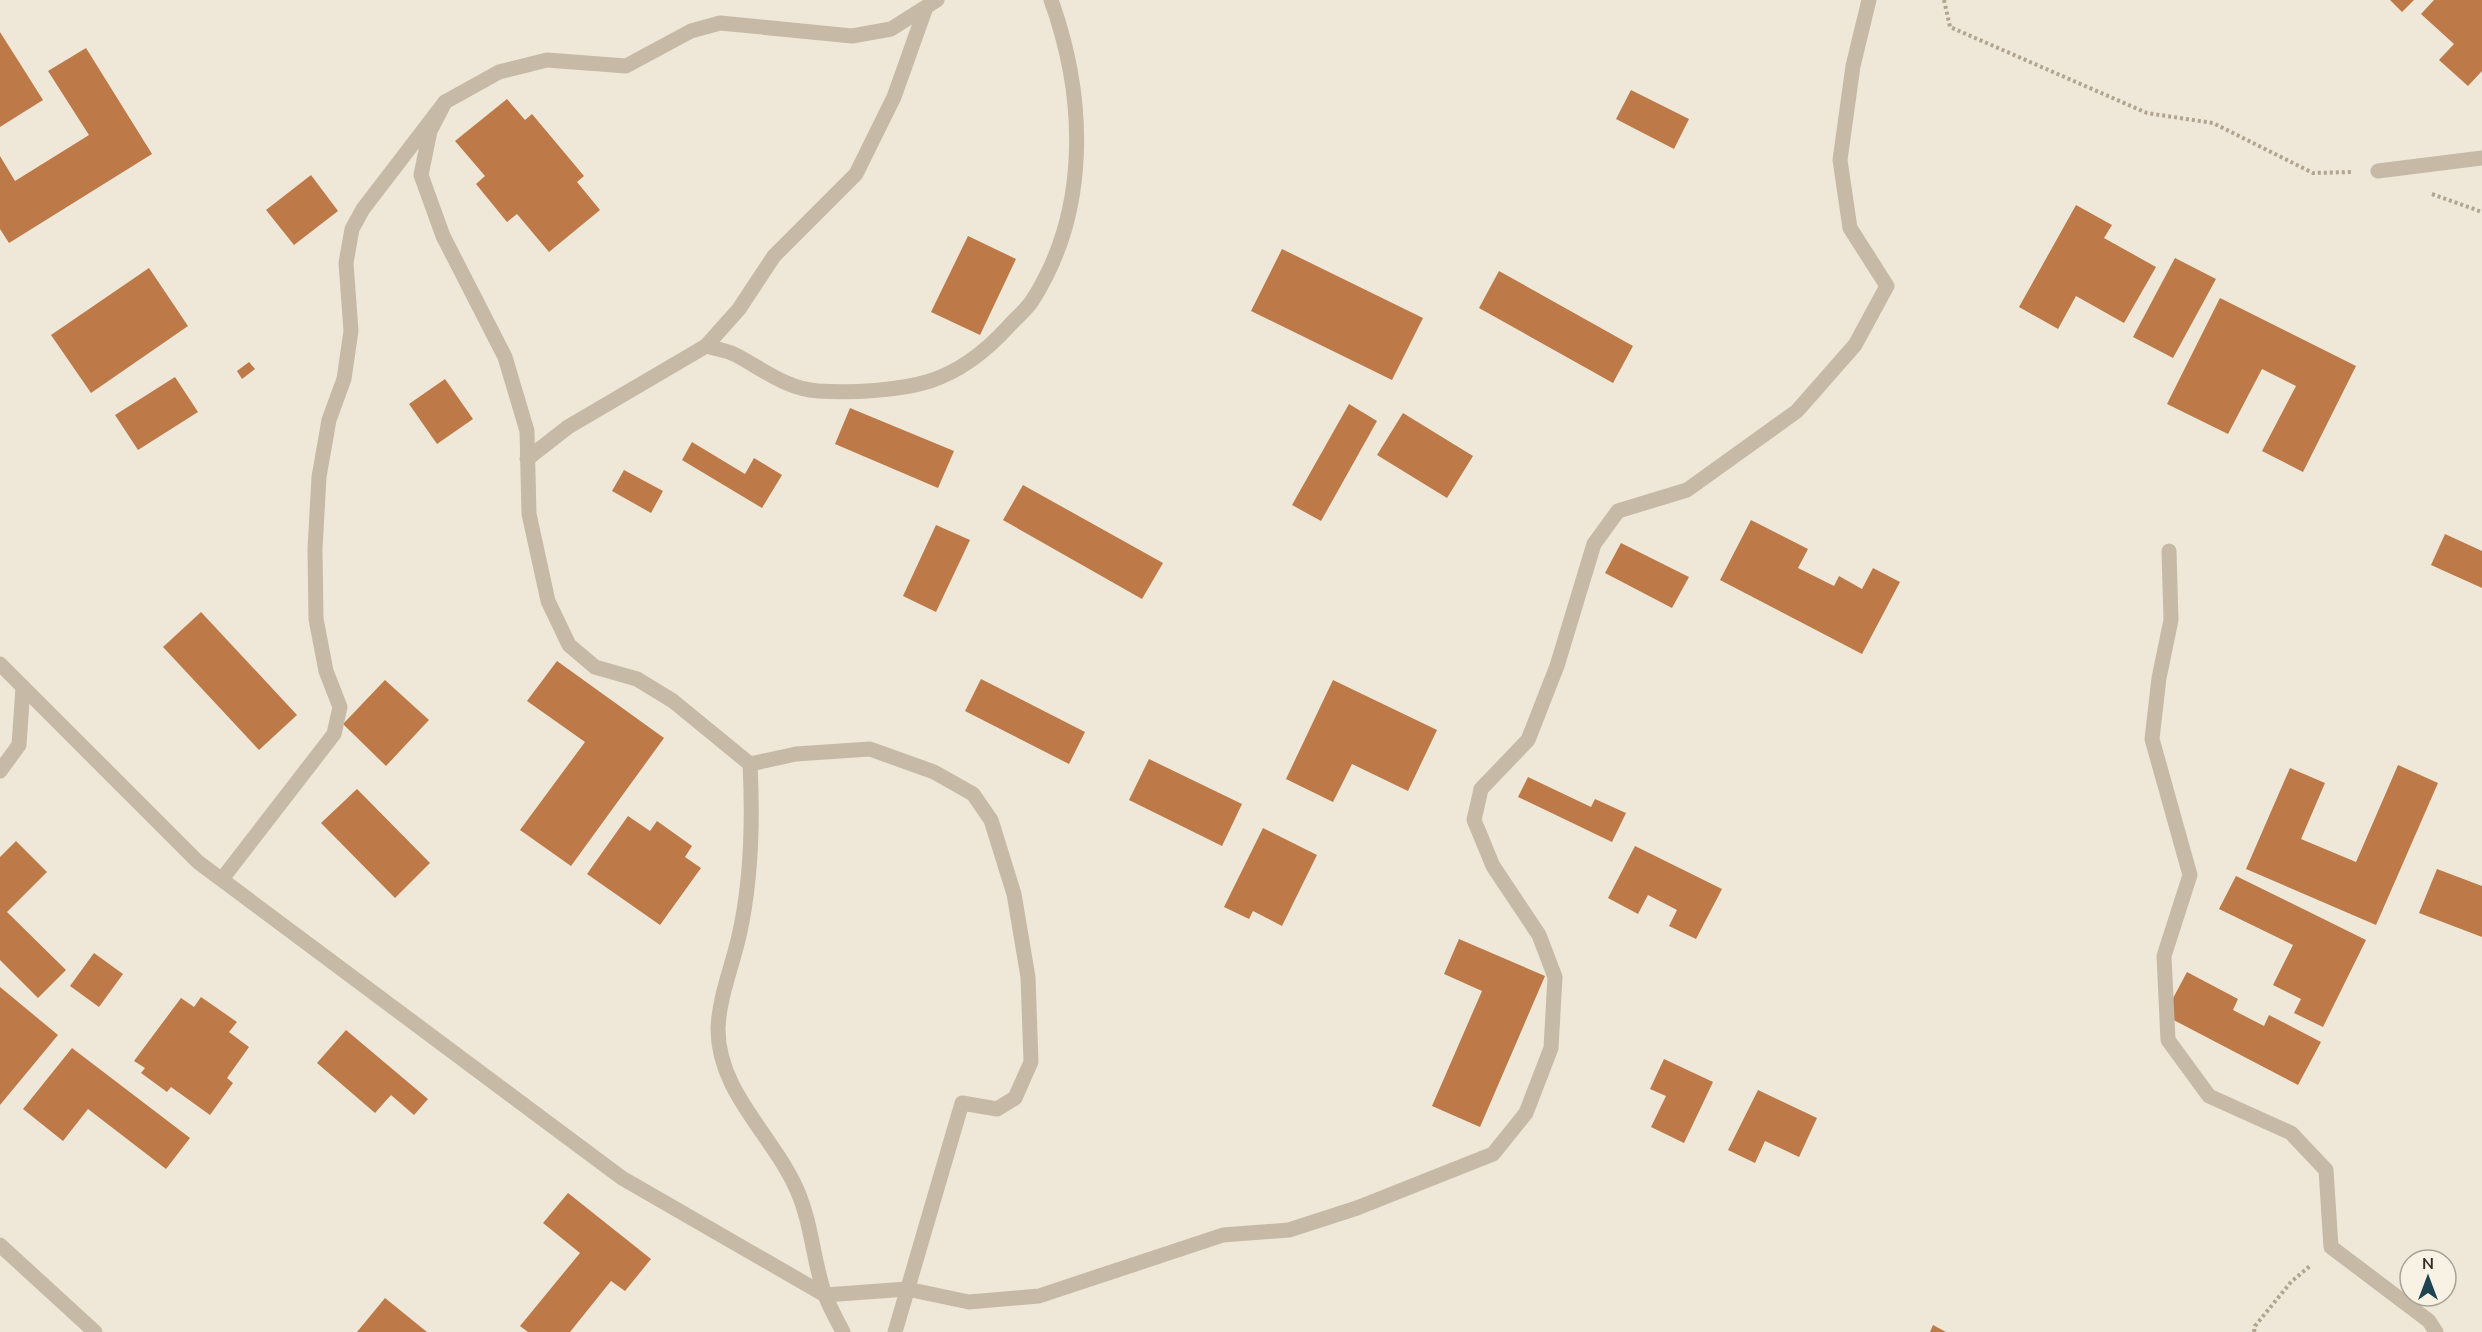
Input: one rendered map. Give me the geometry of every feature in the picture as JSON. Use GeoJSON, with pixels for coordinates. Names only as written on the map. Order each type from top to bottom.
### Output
{"type":"FeatureCollection","features":[{"type":"Feature","properties":{"kind":"street"},"geometry":{"type":"LineString","coordinates":[[222,879],[334,734],[340,707],[326,671],[316,619],[315,549],[319,477],[329,420],[344,379],[351,331],[346,262],[352,230],[363,209],[445,102],[499,72],[547,60],[626,66],[691,31],[720,23],[852,36],[891,28],[925,10],[938,0]]}},
{"type":"Feature","properties":{"kind":"street"},"geometry":{"type":"LineString","coordinates":[[706,346],[735,354],[767,375],[815,391],[870,391],[931,381],[985,352],[1032,301],[1064,238],[1078,162],[1073,92],[1061,28],[1051,0]]}},
{"type":"Feature","properties":{"kind":"street"},"geometry":{"type":"LineString","coordinates":[[0,664],[198,861],[622,1178],[825,1294],[907,1289],[969,1302],[1039,1296],[1223,1235],[1289,1230],[1357,1208],[1493,1154],[1526,1113],[1551,1048],[1555,977],[1539,935],[1493,866],[1474,820],[1482,789],[1528,740],[1557,666],[1594,544],[1618,511],[1687,490],[1797,411],[1855,345],[1887,286],[1850,228],[1840,160],[1853,66],[1869,0]]}},
{"type":"Feature","properties":{"kind":"street"},"geometry":{"type":"LineString","coordinates":[[527,459],[568,427],[706,346],[739,309],[774,256],[856,174],[894,97],[925,10]]}},
{"type":"Feature","properties":{"kind":"street"},"geometry":{"type":"LineString","coordinates":[[445,102],[430,131],[421,176],[443,236],[505,357],[527,431],[529,514],[548,602],[569,645],[595,667],[637,679],[673,701],[750,764],[752,818],[749,882],[739,937],[723,993],[718,1030],[724,1060],[735,1094],[767,1137],[797,1190],[812,1233],[825,1294],[843,1332]]}},
{"type":"Feature","properties":{"kind":"street"},"geometry":{"type":"LineString","coordinates":[[2378,171],[2482,158]]}},
{"type":"Feature","properties":{"kind":"street"},"geometry":{"type":"LineString","coordinates":[[2169,551],[2171,620],[2159,678],[2152,740],[2190,875],[2164,956],[2168,1040],[2209,1096],[2291,1133],[2326,1170],[2331,1247],[2429,1321],[2436,1332]]}},
{"type":"Feature","properties":{"kind":"street"},"geometry":{"type":"LineString","coordinates":[[0,771],[19,744],[23,687]]}},
{"type":"Feature","properties":{"kind":"street"},"geometry":{"type":"LineString","coordinates":[[750,764],[796,754],[870,749],[934,772],[973,794],[991,820],[1014,894],[1028,977],[1031,1062],[1015,1098],[997,1110],[962,1102],[895,1332]]}},
{"type":"Feature","properties":{"kind":"street"},"geometry":{"type":"LineString","coordinates":[[0,1245],[95,1332]]}},
{"type":"Feature","properties":{"kind":"path"},"geometry":{"type":"LineString","coordinates":[[1944,0],[1950,27],[2147,113],[2212,123],[2313,173],[2378,171]]}},
{"type":"Feature","properties":{"kind":"path"},"geometry":{"type":"LineString","coordinates":[[2429,193],[2482,212]]}},
{"type":"Feature","properties":{"kind":"path"},"geometry":{"type":"LineString","coordinates":[[2254,1332],[2255,1326],[2291,1282],[2331,1247]]}},
{"type":"Feature","properties":{"kind":"building"},"geometry":{"type":"Polygon","coordinates":[[[2390,0],[2414,0],[2402,12],[2390,0]]]}},
{"type":"Feature","properties":{"kind":"building"},"geometry":{"type":"Polygon","coordinates":[[[2434,0],[2482,0],[2482,71],[2468,86],[2439,60],[2454,44],[2421,14],[2434,0]]]}},
{"type":"Feature","properties":{"kind":"building"},"geometry":{"type":"Polygon","coordinates":[[[0,32],[43,100],[0,127],[0,32]]]}},
{"type":"Feature","properties":{"kind":"building"},"geometry":{"type":"Polygon","coordinates":[[[86,48],[152,154],[9,243],[0,229],[0,156],[15,181],[89,135],[48,71],[86,48]]]}},
{"type":"Feature","properties":{"kind":"building"},"geometry":{"type":"Polygon","coordinates":[[[1631,90],[1689,119],[1674,149],[1616,119],[1631,90]]]}},
{"type":"Feature","properties":{"kind":"building"},"geometry":{"type":"Polygon","coordinates":[[[507,99],[525,120],[532,114],[584,176],[577,182],[600,210],[549,252],[517,214],[507,222],[476,184],[485,176],[455,141],[507,99]]]}},
{"type":"Feature","properties":{"kind":"building"},"geometry":{"type":"Polygon","coordinates":[[[311,175],[338,211],[294,245],[266,210],[311,175]]]}},
{"type":"Feature","properties":{"kind":"building"},"geometry":{"type":"Polygon","coordinates":[[[2076,205],[2112,225],[2104,238],[2156,267],[2124,323],[2076,296],[2058,329],[2019,307],[2076,205]]]}},
{"type":"Feature","properties":{"kind":"building"},"geometry":{"type":"Polygon","coordinates":[[[968,236],[1016,259],[980,335],[931,312],[968,236]]]}},
{"type":"Feature","properties":{"kind":"building"},"geometry":{"type":"Polygon","coordinates":[[[1282,249],[1423,318],[1392,380],[1251,311],[1282,249]]]}},
{"type":"Feature","properties":{"kind":"building"},"geometry":{"type":"Polygon","coordinates":[[[2175,258],[2216,279],[2173,358],[2133,337],[2175,258]]]}},
{"type":"Feature","properties":{"kind":"building"},"geometry":{"type":"Polygon","coordinates":[[[149,268],[188,326],[91,393],[51,335],[149,268]]]}},
{"type":"Feature","properties":{"kind":"building"},"geometry":{"type":"Polygon","coordinates":[[[1499,271],[1633,346],[1613,383],[1479,308],[1499,271]]]}},
{"type":"Feature","properties":{"kind":"building"},"geometry":{"type":"Polygon","coordinates":[[[2220,298],[2356,366],[2303,472],[2262,451],[2296,386],[2262,369],[2228,434],[2167,404],[2220,298]]]}},
{"type":"Feature","properties":{"kind":"building"},"geometry":{"type":"Polygon","coordinates":[[[249,362],[255,369],[242,379],[237,371],[249,362]]]}},
{"type":"Feature","properties":{"kind":"building"},"geometry":{"type":"Polygon","coordinates":[[[175,377],[198,412],[138,450],[115,415],[175,377]]]}},
{"type":"Feature","properties":{"kind":"building"},"geometry":{"type":"Polygon","coordinates":[[[445,379],[473,419],[437,444],[409,404],[445,379]]]}},
{"type":"Feature","properties":{"kind":"building"},"geometry":{"type":"Polygon","coordinates":[[[1349,404],[1377,421],[1321,521],[1292,505],[1349,404]]]}},
{"type":"Feature","properties":{"kind":"building"},"geometry":{"type":"Polygon","coordinates":[[[850,408],[954,451],[938,488],[835,444],[850,408]]]}},
{"type":"Feature","properties":{"kind":"building"},"geometry":{"type":"Polygon","coordinates":[[[1403,413],[1473,456],[1447,498],[1377,455],[1403,413]]]}},
{"type":"Feature","properties":{"kind":"building"},"geometry":{"type":"Polygon","coordinates":[[[692,442],[745,474],[754,458],[782,475],[762,508],[682,460],[692,442]]]}},
{"type":"Feature","properties":{"kind":"building"},"geometry":{"type":"Polygon","coordinates":[[[624,470],[663,491],[651,513],[612,491],[624,470]]]}},
{"type":"Feature","properties":{"kind":"building"},"geometry":{"type":"Polygon","coordinates":[[[1023,485],[1163,563],[1142,599],[1003,520],[1023,485]]]}},
{"type":"Feature","properties":{"kind":"building"},"geometry":{"type":"Polygon","coordinates":[[[1751,520],[1808,549],[1798,568],[1834,586],[1839,576],[1862,589],[1873,568],[1900,582],[1862,654],[1720,580],[1751,520]]]}},
{"type":"Feature","properties":{"kind":"building"},"geometry":{"type":"Polygon","coordinates":[[[936,525],[970,540],[936,612],[903,596],[936,525]]]}},
{"type":"Feature","properties":{"kind":"building"},"geometry":{"type":"Polygon","coordinates":[[[2445,534],[2482,551],[2482,588],[2431,565],[2445,534]]]}},
{"type":"Feature","properties":{"kind":"building"},"geometry":{"type":"Polygon","coordinates":[[[1621,543],[1689,577],[1672,608],[1605,573],[1621,543]]]}},
{"type":"Feature","properties":{"kind":"building"},"geometry":{"type":"Polygon","coordinates":[[[201,612],[297,715],[259,750],[163,647],[201,612]]]}},
{"type":"Feature","properties":{"kind":"building"},"geometry":{"type":"Polygon","coordinates":[[[557,661],[664,738],[571,866],[520,830],[585,742],[527,701],[557,661]]]}},
{"type":"Feature","properties":{"kind":"building"},"geometry":{"type":"Polygon","coordinates":[[[981,679],[1085,732],[1069,764],[965,711],[981,679]]]}},
{"type":"Feature","properties":{"kind":"building"},"geometry":{"type":"Polygon","coordinates":[[[385,680],[429,720],[386,766],[343,724],[385,680]]]}},
{"type":"Feature","properties":{"kind":"building"},"geometry":{"type":"Polygon","coordinates":[[[1333,680],[1437,730],[1408,791],[1352,764],[1333,802],[1286,779],[1333,680]]]}},
{"type":"Feature","properties":{"kind":"building"},"geometry":{"type":"Polygon","coordinates":[[[1149,759],[1242,804],[1222,846],[1129,800],[1149,759]]]}},
{"type":"Feature","properties":{"kind":"building"},"geometry":{"type":"Polygon","coordinates":[[[2398,765],[2438,783],[2376,925],[2246,869],[2290,768],[2325,783],[2301,839],[2356,862],[2398,765]]]}},
{"type":"Feature","properties":{"kind":"building"},"geometry":{"type":"Polygon","coordinates":[[[1528,777],[1591,807],[1595,799],[1626,813],[1612,842],[1518,797],[1528,777]]]}},
{"type":"Feature","properties":{"kind":"building"},"geometry":{"type":"Polygon","coordinates":[[[357,789],[430,863],[395,898],[321,823],[357,789]]]}},
{"type":"Feature","properties":{"kind":"building"},"geometry":{"type":"Polygon","coordinates":[[[628,816],[650,831],[657,821],[692,846],[685,857],[701,868],[660,925],[587,874],[628,816]]]}},
{"type":"Feature","properties":{"kind":"building"},"geometry":{"type":"Polygon","coordinates":[[[1263,828],[1317,855],[1282,926],[1253,911],[1249,919],[1224,907],[1263,828]]]}},
{"type":"Feature","properties":{"kind":"building"},"geometry":{"type":"Polygon","coordinates":[[[16,841],[47,872],[7,912],[66,970],[38,998],[0,960],[0,857],[16,841]]]}},
{"type":"Feature","properties":{"kind":"building"},"geometry":{"type":"Polygon","coordinates":[[[1635,846],[1722,889],[1696,939],[1669,926],[1677,910],[1648,895],[1638,914],[1608,898],[1635,846]]]}},
{"type":"Feature","properties":{"kind":"building"},"geometry":{"type":"Polygon","coordinates":[[[2437,869],[2482,886],[2482,937],[2419,913],[2437,869]]]}},
{"type":"Feature","properties":{"kind":"building"},"geometry":{"type":"Polygon","coordinates":[[[2236,876],[2366,940],[2323,1027],[2294,1013],[2301,999],[2273,985],[2293,945],[2219,909],[2236,876]]]}},
{"type":"Feature","properties":{"kind":"building"},"geometry":{"type":"Polygon","coordinates":[[[1459,939],[1545,976],[1480,1127],[1432,1106],[1482,991],[1444,974],[1459,939]]]}},
{"type":"Feature","properties":{"kind":"building"},"geometry":{"type":"Polygon","coordinates":[[[94,953],[123,974],[99,1007],[70,986],[94,953]]]}},
{"type":"Feature","properties":{"kind":"building"},"geometry":{"type":"Polygon","coordinates":[[[2187,972],[2238,999],[2233,1010],[2264,1026],[2269,1015],[2321,1042],[2298,1085],[2164,1015],[2187,972]]]}},
{"type":"Feature","properties":{"kind":"building"},"geometry":{"type":"Polygon","coordinates":[[[0,987],[58,1035],[0,1105],[0,987]]]}},
{"type":"Feature","properties":{"kind":"building"},"geometry":{"type":"Polygon","coordinates":[[[201,997],[237,1022],[229,1032],[249,1047],[227,1078],[233,1083],[210,1115],[171,1087],[167,1092],[141,1073],[145,1068],[134,1061],[181,998],[194,1007],[201,997]]]}},
{"type":"Feature","properties":{"kind":"building"},"geometry":{"type":"Polygon","coordinates":[[[346,1030],[428,1099],[414,1115],[391,1095],[375,1113],[317,1063],[346,1030]]]}},
{"type":"Feature","properties":{"kind":"building"},"geometry":{"type":"Polygon","coordinates":[[[72,1048],[190,1138],[166,1169],[88,1109],[63,1141],[23,1109],[72,1048]]]}},
{"type":"Feature","properties":{"kind":"building"},"geometry":{"type":"Polygon","coordinates":[[[1664,1059],[1713,1082],[1684,1143],[1651,1127],[1666,1096],[1650,1089],[1664,1059]]]}},
{"type":"Feature","properties":{"kind":"building"},"geometry":{"type":"Polygon","coordinates":[[[1758,1090],[1817,1118],[1799,1157],[1765,1141],[1755,1163],[1728,1150],[1758,1090]]]}},
{"type":"Feature","properties":{"kind":"building"},"geometry":{"type":"Polygon","coordinates":[[[568,1193],[651,1259],[625,1291],[611,1281],[570,1332],[528,1332],[520,1326],[580,1253],[543,1223],[568,1193]]]}},
{"type":"Feature","properties":{"kind":"building"},"geometry":{"type":"Polygon","coordinates":[[[385,1298],[427,1332],[357,1332],[385,1298]]]}},
{"type":"Feature","properties":{"kind":"building"},"geometry":{"type":"Polygon","coordinates":[[[1933,1325],[1946,1332],[1930,1332],[1933,1325]]]}}]}
